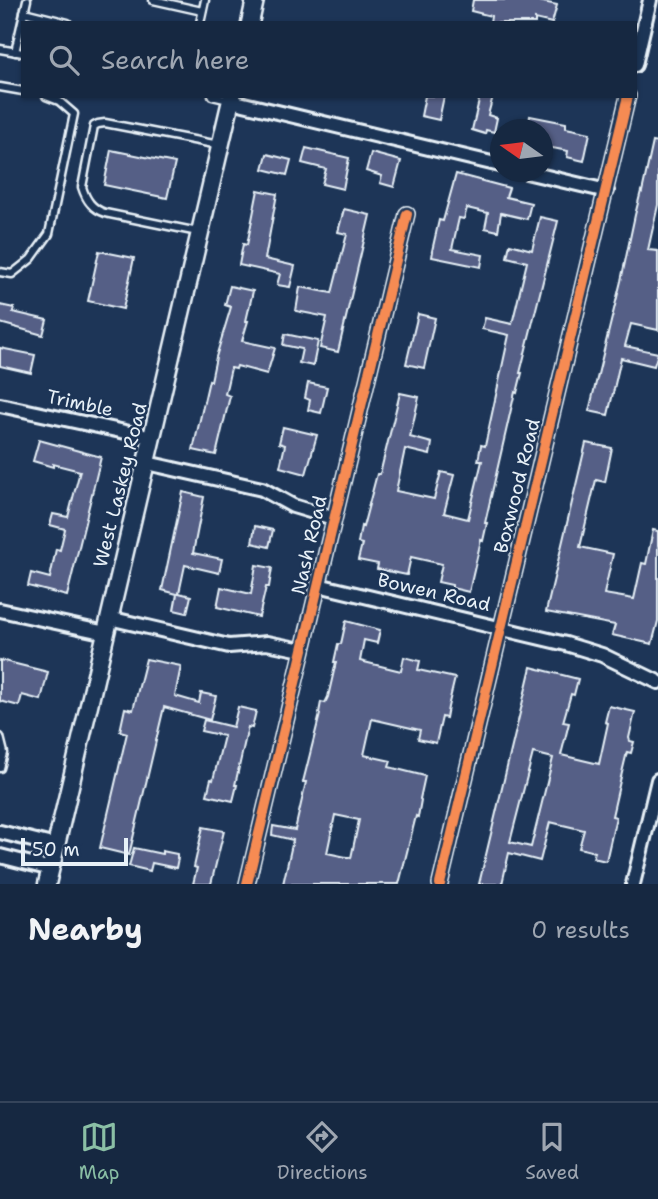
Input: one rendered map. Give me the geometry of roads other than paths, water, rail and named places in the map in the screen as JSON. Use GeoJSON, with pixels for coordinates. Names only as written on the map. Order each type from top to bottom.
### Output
{"type":"FeatureCollection","features":[{"type":"Feature","properties":{"kind":"main road"},"geometry":{"type":"LineString","coordinates":[[250,21],[255,0]]}},
{"type":"Feature","properties":{"kind":"main road","name":"West Laskey Road"},"geometry":{"type":"LineString","coordinates":[[49,876],[232,98]]}},
{"type":"Feature","properties":{"kind":"street"},"geometry":{"type":"LineString","coordinates":[[637,56],[650,0]]}},
{"type":"Feature","properties":{"kind":"street"},"geometry":{"type":"LineString","coordinates":[[232,98],[490,162]]}},
{"type":"Feature","properties":{"kind":"street","name":"Boxwood Road"},"geometry":{"type":"LineString","coordinates":[[440,884],[628,98]]}},
{"type":"Feature","properties":{"kind":"street"},"geometry":{"type":"LineString","coordinates":[[553,178],[607,191]]}},
{"type":"Feature","properties":{"kind":"street","name":"Nash Road"},"geometry":{"type":"LineString","coordinates":[[247,884],[407,214]]}},
{"type":"Feature","properties":{"kind":"street","name":"Trimble"},"geometry":{"type":"LineString","coordinates":[[0,405],[153,438]]}},
{"type":"Feature","properties":{"kind":"street"},"geometry":{"type":"LineString","coordinates":[[146,463],[262,489],[293,506],[333,518]]}},
{"type":"Feature","properties":{"kind":"street","name":"Bowen Road"},"geometry":{"type":"LineString","coordinates":[[318,585],[566,644],[602,655],[658,682]]}},
{"type":"Feature","properties":{"kind":"street"},"geometry":{"type":"LineString","coordinates":[[0,610],[229,646],[267,643],[302,650]]}},
{"type":"Feature","properties":{"kind":"street"},"geometry":{"type":"LineString","coordinates":[[634,884],[658,780]]}},
{"type":"Feature","properties":{"kind":"street"},"geometry":{"type":"LineString","coordinates":[[0,832],[56,846]]}},
{"type":"Feature","properties":{"kind":"street"},"geometry":{"type":"LineString","coordinates":[[0,856],[49,876]]}},
{"type":"Feature","properties":{"kind":"lane"},"geometry":{"type":"LineString","coordinates":[[23,21],[27,0]]}},
{"type":"Feature","properties":{"kind":"lane"},"geometry":{"type":"LineString","coordinates":[[153,0],[202,11]]}},
{"type":"Feature","properties":{"kind":"lane"},"geometry":{"type":"LineString","coordinates":[[200,21],[205,0]]}},
{"type":"Feature","properties":{"kind":"lane"},"geometry":{"type":"LineString","coordinates":[[24,12],[60,21]]}},
{"type":"Feature","properties":{"kind":"lane"},"geometry":{"type":"LineString","coordinates":[[0,49],[19,53]]}},
{"type":"Feature","properties":{"kind":"lane"},"geometry":{"type":"LineString","coordinates":[[0,87],[21,91]]}},
{"type":"Feature","properties":{"kind":"lane"},"geometry":{"type":"LineString","coordinates":[[0,272],[12,274],[31,259],[50,234],[74,114],[51,98]]}},
{"type":"Feature","properties":{"kind":"lane"},"geometry":{"type":"LineString","coordinates":[[201,233],[96,210],[84,195],[82,187],[94,127],[105,123],[221,145]]}},
{"type":"Feature","properties":{"kind":"lane"},"geometry":{"type":"LineString","coordinates":[[0,737],[4,753],[0,768]]}}]}
